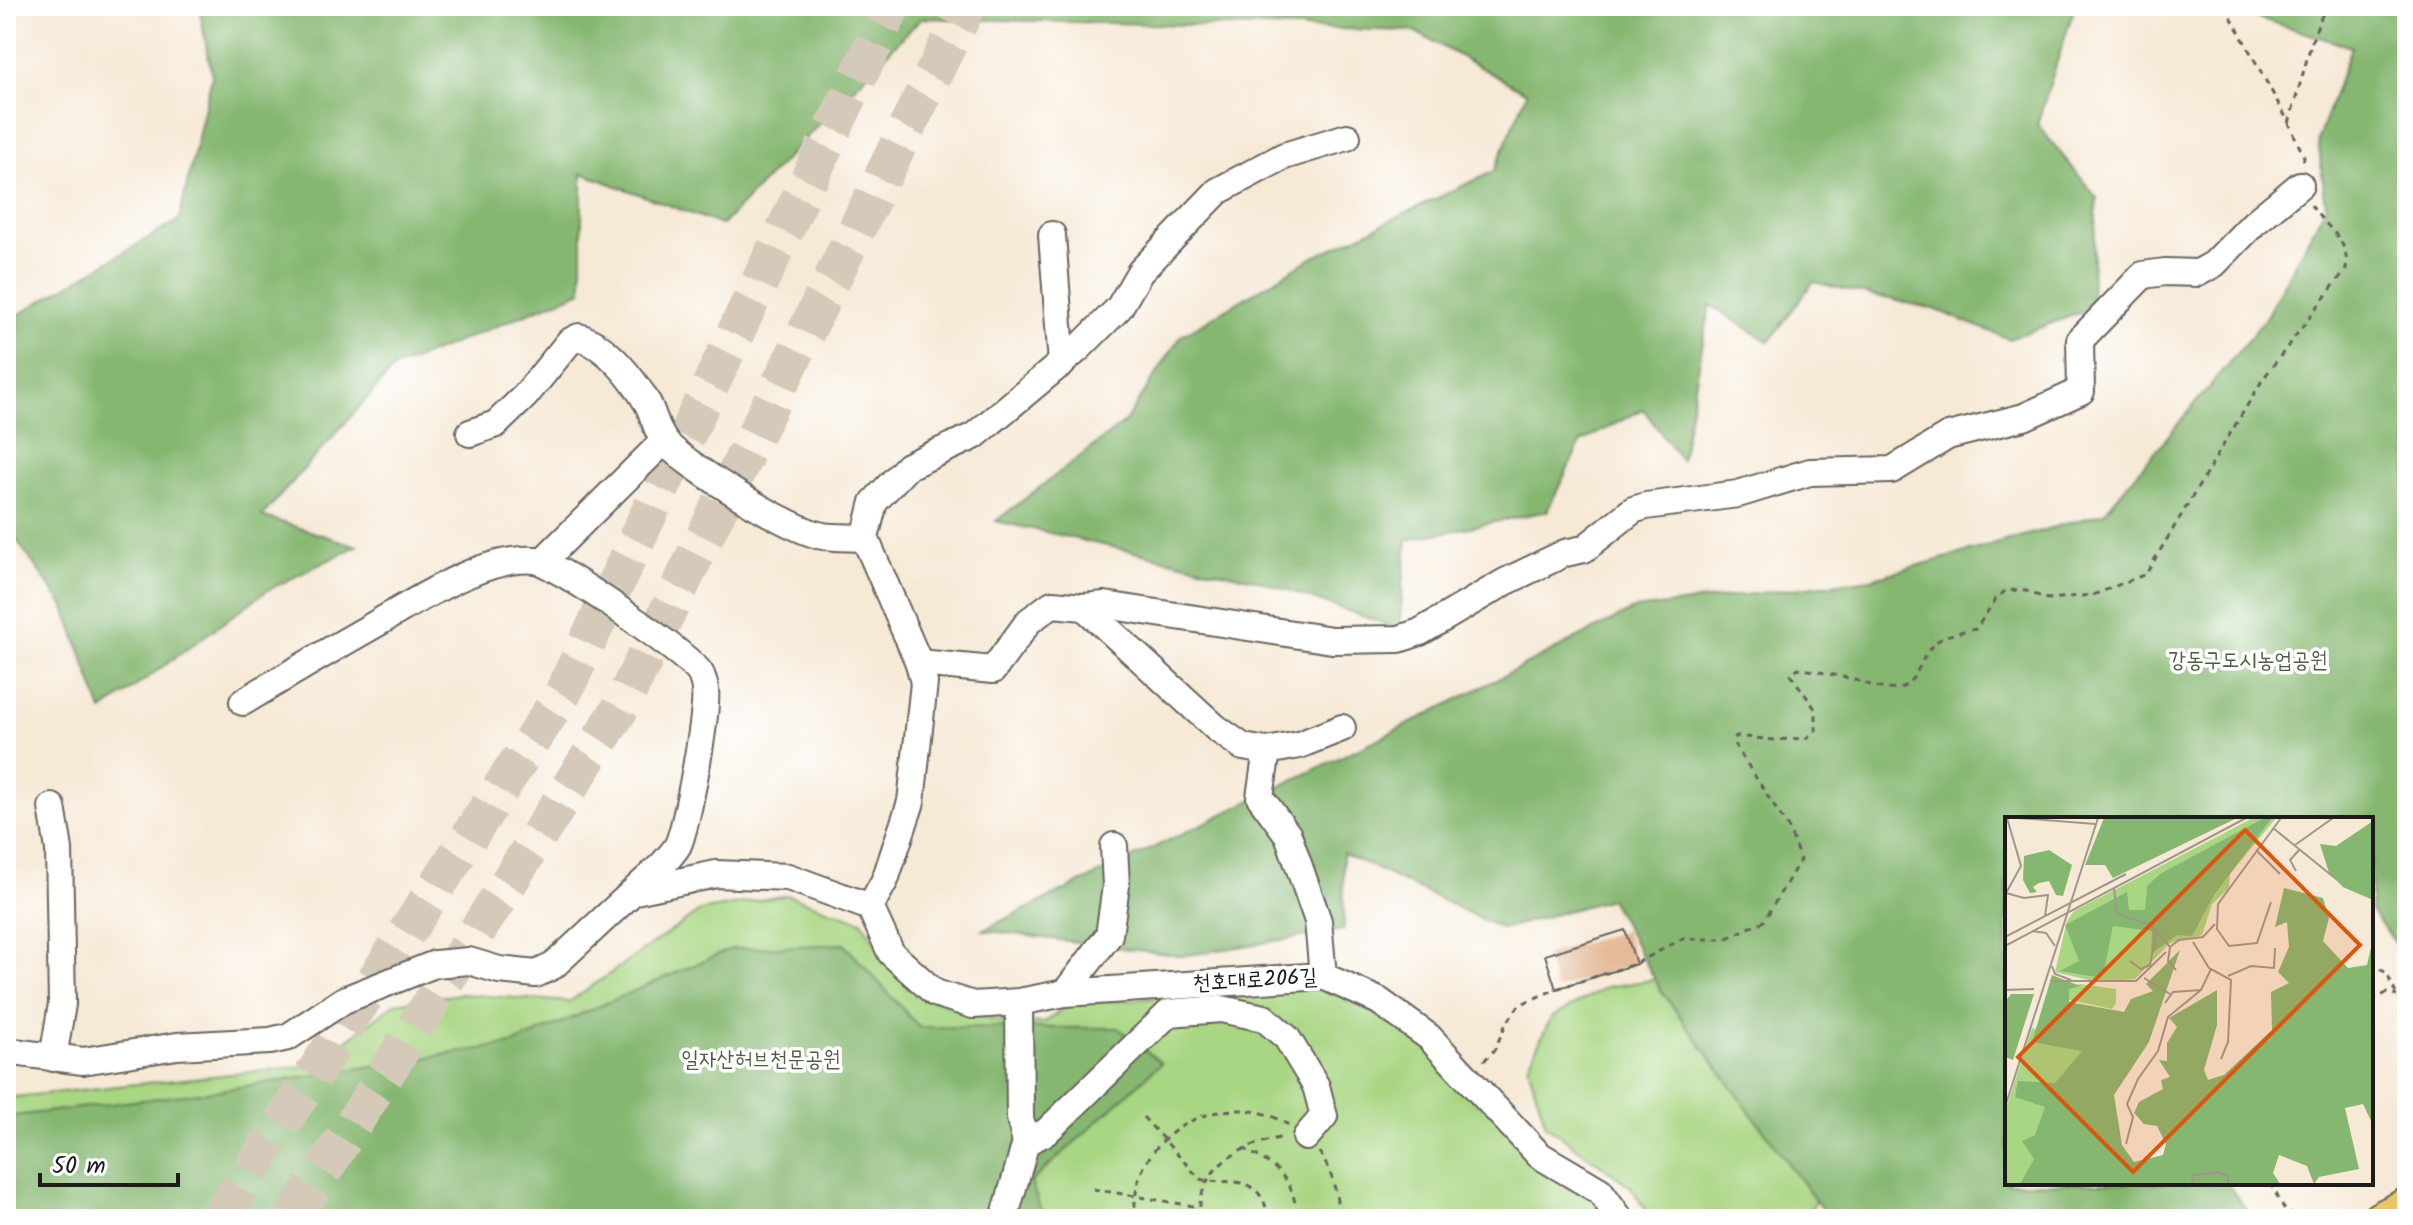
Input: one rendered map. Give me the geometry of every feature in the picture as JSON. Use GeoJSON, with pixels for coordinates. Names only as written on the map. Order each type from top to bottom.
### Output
{"type":"FeatureCollection","features":[{"type":"Feature","properties":{"kind":"main road"},"geometry":{"type":"LineString","coordinates":[[2378,1219],[2407,1204]]}},
{"type":"Feature","properties":{"kind":"street"},"geometry":{"type":"LineString","coordinates":[[635,891],[716,874],[788,877],[870,907],[885,880],[911,802],[924,683],[919,663],[865,538],[874,502],[908,466],[974,436],[1062,364],[1119,308],[1140,272],[1218,191],[1284,156],[1347,137]]}},
{"type":"Feature","properties":{"kind":"street"},"geometry":{"type":"LineString","coordinates":[[919,663],[993,670],[1029,621],[1052,604],[1105,605],[1332,640],[1399,639],[1420,632],[1505,582],[1565,553],[1584,549],[1633,510],[1738,494],[1810,472],[1892,470],[1948,436],[2024,417],[2081,391],[2080,340],[2121,295],[2143,275],[2198,273],[2214,264],[2254,223],[2300,185]]}},
{"type":"Feature","properties":{"kind":"street"},"geometry":{"type":"LineString","coordinates":[[1052,235],[1062,364]]}},
{"type":"Feature","properties":{"kind":"street"},"geometry":{"type":"LineString","coordinates":[[470,433],[496,424],[525,396],[569,342],[579,337],[594,342],[622,369],[648,404],[664,441],[691,465],[791,524],[821,536],[865,538]]}},
{"type":"Feature","properties":{"kind":"street"},"geometry":{"type":"LineString","coordinates":[[542,562],[664,441]]}},
{"type":"Feature","properties":{"kind":"street"},"geometry":{"type":"LineString","coordinates":[[6,1051],[83,1061],[177,1046],[270,1041],[288,1037],[344,1000],[435,964],[469,961],[499,970],[536,974],[553,966],[635,891],[677,847],[697,752],[705,690],[700,672],[681,655],[576,580],[537,560],[505,563],[467,574],[425,595],[243,702]]}},
{"type":"Feature","properties":{"kind":"street"},"geometry":{"type":"LineString","coordinates":[[1084,607],[1216,728],[1243,747],[1267,751],[1299,745],[1342,728]]}},
{"type":"Feature","properties":{"kind":"street"},"geometry":{"type":"LineString","coordinates":[[1267,751],[1260,797],[1288,835],[1318,921],[1323,976]]}},
{"type":"Feature","properties":{"kind":"street"},"geometry":{"type":"LineString","coordinates":[[52,807],[59,849],[62,1004],[53,1058]]}},
{"type":"Feature","properties":{"kind":"street"},"geometry":{"type":"LineString","coordinates":[[1065,993],[1109,935],[1116,886],[1114,846]]}},
{"type":"Feature","properties":{"kind":"street","name":"천호대로206길"},"geometry":{"type":"LineString","coordinates":[[870,907],[891,953],[935,993],[973,1005],[1019,1002],[1065,993],[1323,976],[1379,1001],[1429,1037],[1539,1155],[1600,1191],[1620,1219]]}},
{"type":"Feature","properties":{"kind":"street"},"geometry":{"type":"LineString","coordinates":[[1004,1219],[1026,1142],[1020,1118],[1019,1002]]}},
{"type":"Feature","properties":{"kind":"street"},"geometry":{"type":"LineString","coordinates":[[1026,1142],[1046,1132],[1169,1013],[1221,1009],[1264,1018],[1287,1038],[1316,1086],[1324,1116],[1306,1137]]}},
{"type":"Feature","properties":{"kind":"path"},"geometry":{"type":"LineString","coordinates":[[1468,1079],[1495,1049],[1519,1005],[1556,989],[1635,964],[1682,939],[1725,939],[1764,921],[1800,860],[1789,829],[1733,742],[1736,736],[1774,740],[1807,738],[1816,730],[1816,710],[1791,675],[1798,668],[1892,690],[1904,688],[1935,643],[1954,633],[1976,629],[1996,599],[2006,590],[2026,591],[2048,599],[2093,595],[2146,574],[2263,379],[2346,269],[2348,254],[2339,236],[2321,221],[2300,185],[2304,157],[2289,123],[2225,6]]}},
{"type":"Feature","properties":{"kind":"path"},"geometry":{"type":"LineString","coordinates":[[2289,123],[2314,34],[2326,6]]}},
{"type":"Feature","properties":{"kind":"path"},"geometry":{"type":"LineString","coordinates":[[2373,963],[2387,974],[2407,1010]]}},
{"type":"Feature","properties":{"kind":"path"},"geometry":{"type":"LineString","coordinates":[[2373,999],[2387,993],[2397,996]]}},
{"type":"Feature","properties":{"kind":"path"},"geometry":{"type":"LineString","coordinates":[[1134,1219],[1140,1176],[1163,1140],[1189,1121],[1218,1111],[1250,1110],[1280,1119],[1306,1137],[1321,1155],[1332,1176],[1338,1198],[1338,1219]]}},
{"type":"Feature","properties":{"kind":"path"},"geometry":{"type":"LineString","coordinates":[[1143,1117],[1200,1179],[1245,1183],[1262,1199],[1267,1217],[1306,1219]]}},
{"type":"Feature","properties":{"kind":"path"},"geometry":{"type":"LineString","coordinates":[[1200,1219],[1199,1207],[1208,1182],[1222,1164],[1242,1148],[1274,1139],[1306,1137]]}},
{"type":"Feature","properties":{"kind":"path"},"geometry":{"type":"LineString","coordinates":[[1242,1148],[1271,1164],[1286,1179],[1296,1199],[1298,1219]]}},
{"type":"Feature","properties":{"kind":"path"},"geometry":{"type":"LineString","coordinates":[[2271,1185],[2284,1208],[2296,1219]]}},
{"type":"Feature","properties":{"kind":"path"},"geometry":{"type":"LineString","coordinates":[[1093,1189],[1199,1207]]}},
{"type":"Feature","properties":{"kind":"green space"},"geometry":{"type":"Polygon","coordinates":[[[199,6],[2075,6],[2037,124],[2097,198],[2090,309],[2009,339],[1934,309],[1813,282],[1769,342],[1710,305],[1681,460],[1643,409],[1581,442],[1547,511],[1407,540],[1399,629],[1262,581],[996,521],[1125,422],[1181,336],[1310,259],[1494,171],[1527,93],[1414,31],[921,18],[722,225],[582,173],[582,291],[394,368],[262,516],[357,546],[268,590],[102,711],[65,608],[6,525],[6,343],[21,313],[179,220],[212,76],[199,6]]]}},
{"type":"Feature","properties":{"kind":"green space","name":"강동구도시농업공원"},"geometry":{"type":"Polygon","coordinates":[[[2242,6],[2407,6],[2407,958],[2373,914],[2373,817],[2005,817],[2005,1185],[2228,1185],[2253,1219],[1829,1219],[1662,992],[1610,899],[1502,929],[1343,853],[1344,930],[1182,956],[983,930],[1409,724],[1635,609],[1871,579],[2104,513],[2263,322],[2326,206],[2318,139],[2351,47],[2255,17],[2242,6]]]}},
{"type":"Feature","properties":{"kind":"green space","name":"일자산허브천문공원"},"geometry":{"type":"Polygon","coordinates":[[[787,895],[862,921],[885,959],[924,997],[995,1020],[1044,1023],[1070,1004],[1321,986],[1376,1014],[1425,1047],[1598,1200],[1611,1219],[6,1219],[6,1098],[315,1065],[395,1003],[461,994],[569,1002],[700,911],[787,895]]]}},
{"type":"Feature","properties":{"kind":"green space","name":"일자산허브천문공원"},"geometry":{"type":"Polygon","coordinates":[[[844,944],[919,1027],[1118,1028],[1161,1063],[1031,1182],[1044,1219],[6,1219],[6,1117],[214,1091],[512,1044],[731,949],[844,944]]]}},
{"type":"Feature","properties":{"kind":"green space"},"geometry":{"type":"Polygon","coordinates":[[[1658,979],[1821,1184],[1808,1219],[1651,1219],[1631,1187],[1546,1125],[1528,1066],[1551,1018],[1606,987],[1658,979]]]}},
{"type":"Feature","properties":{"kind":"building"},"geometry":{"type":"Polygon","coordinates":[[[1625,930],[1636,964],[1556,989],[1545,955],[1625,930]]]}},
{"type":"Feature","properties":{"kind":"tunnel"},"geometry":{"type":"LineString","coordinates":[[219,1219],[563,693],[892,6]]}},
{"type":"Feature","properties":{"kind":"tunnel"},"geometry":{"type":"LineString","coordinates":[[292,1219],[618,712],[967,6]]}}]}
